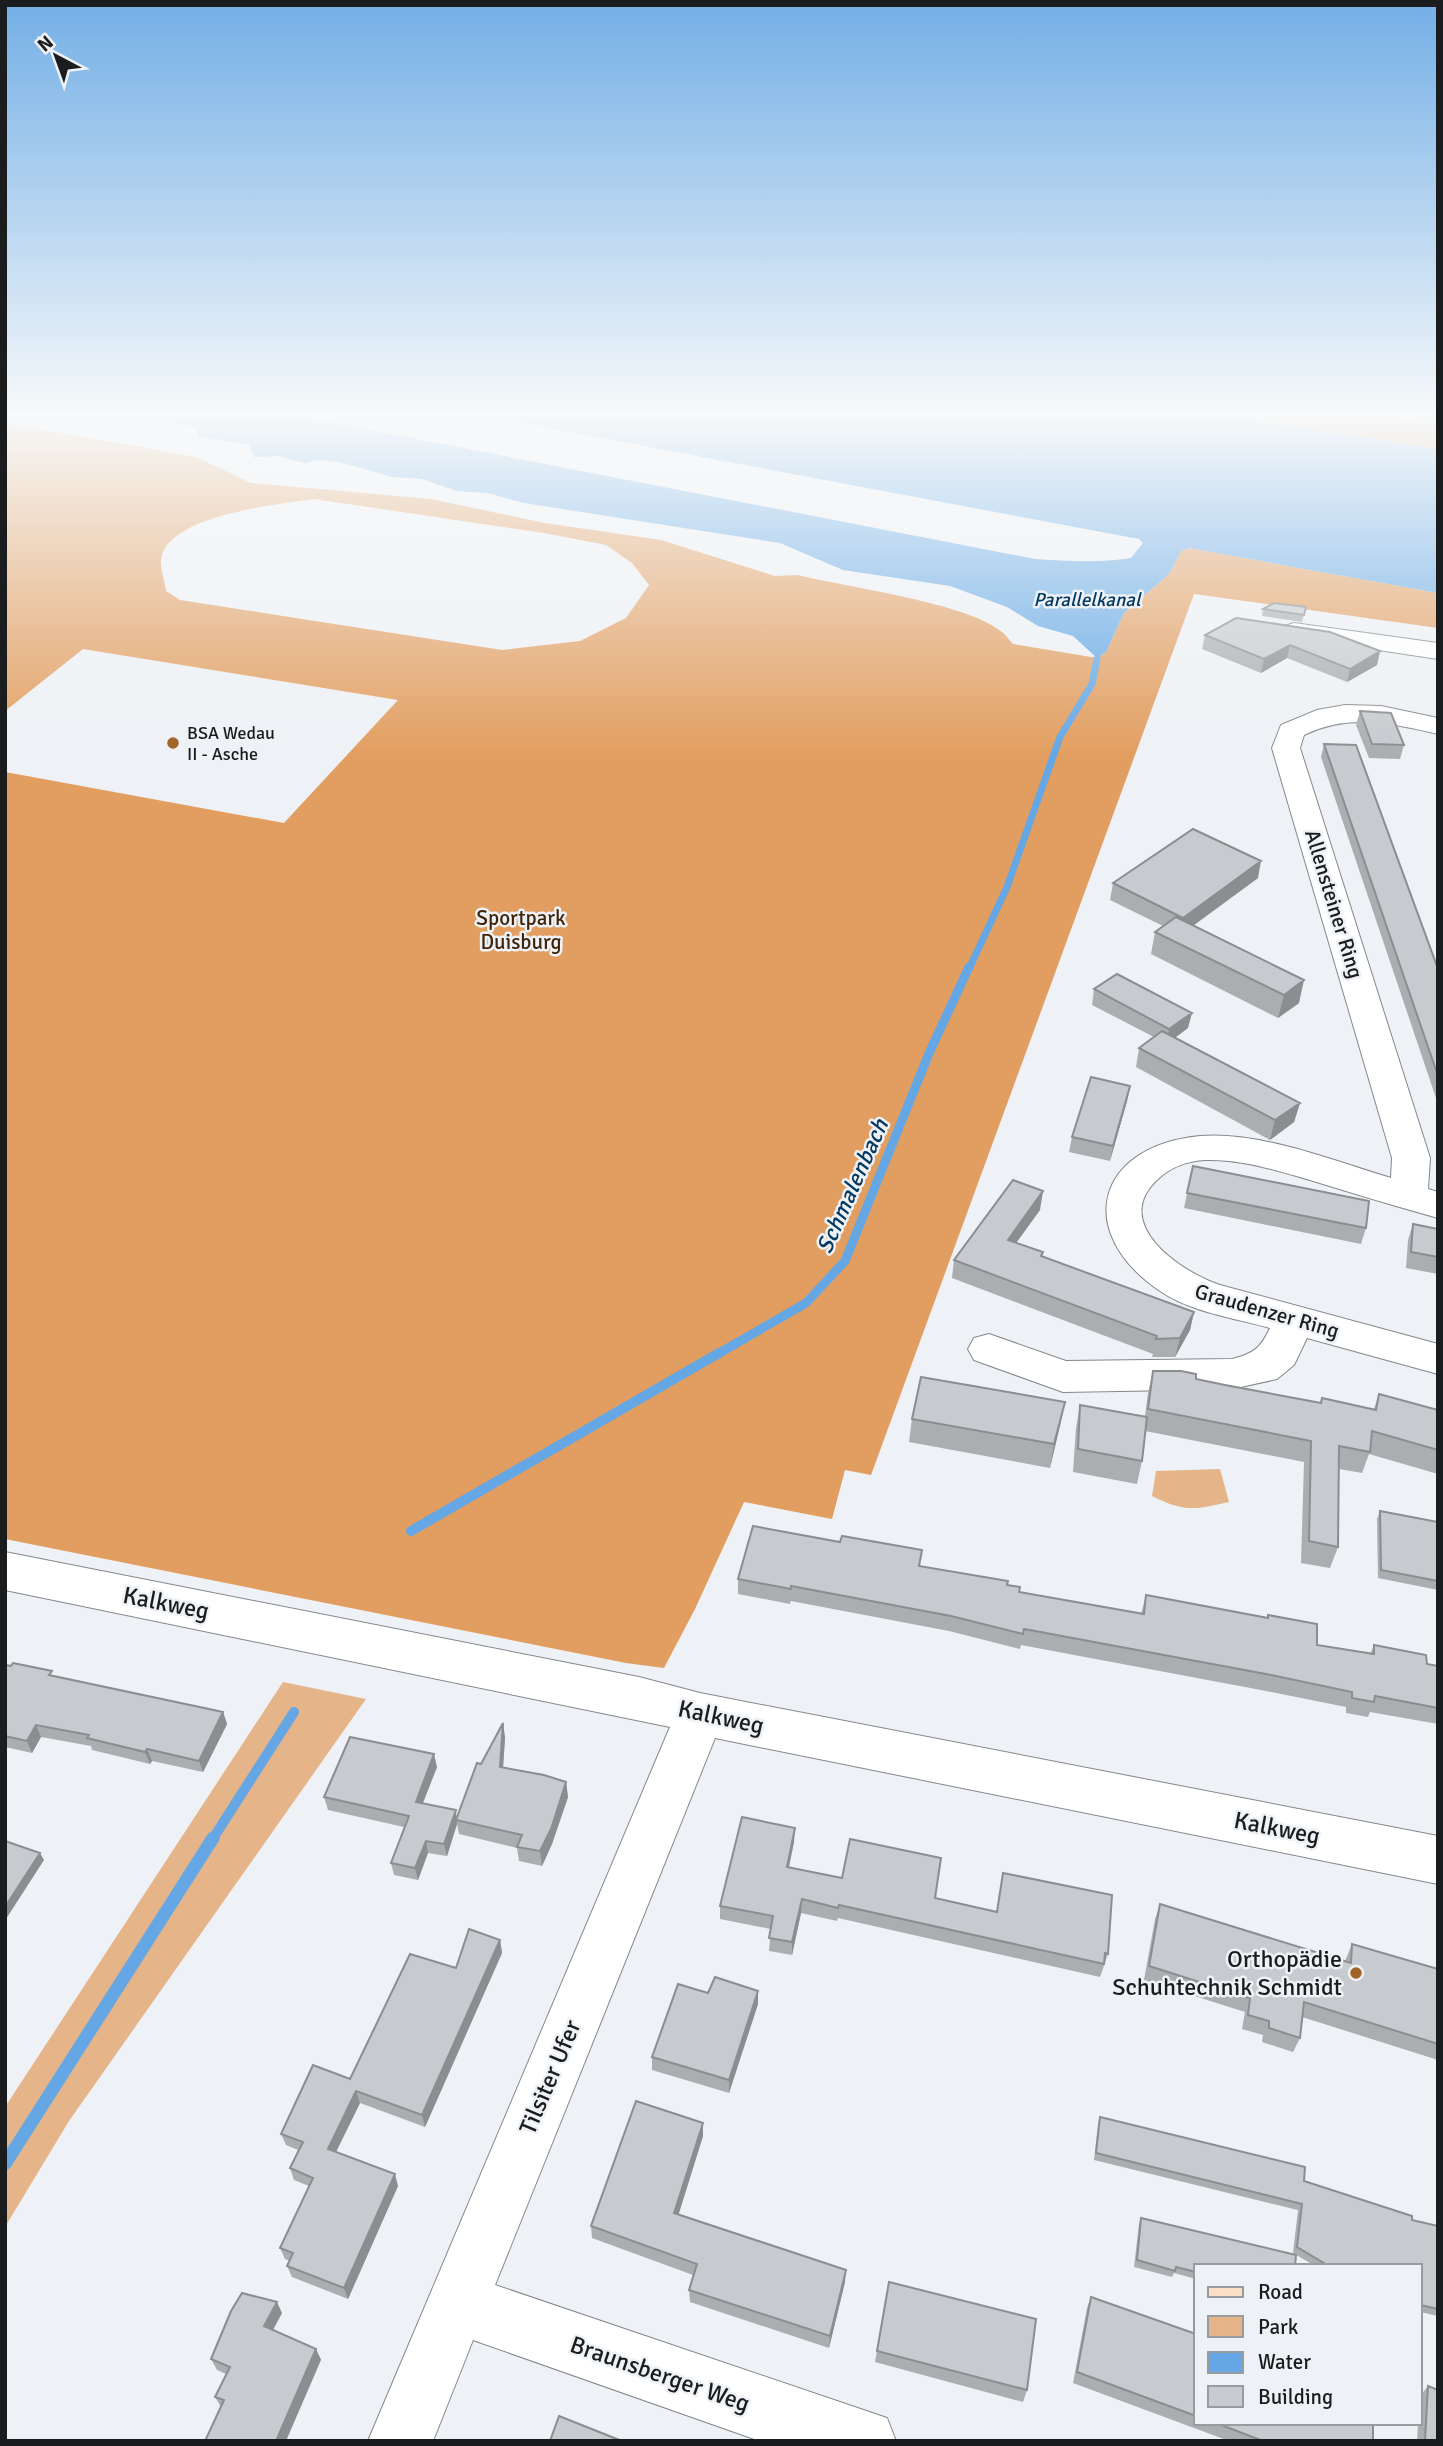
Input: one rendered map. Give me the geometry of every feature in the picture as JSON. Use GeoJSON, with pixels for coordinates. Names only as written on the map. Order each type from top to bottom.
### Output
{"type":"FeatureCollection","features":[{"type":"Feature","properties":{"kind":"street"},"geometry":{"type":"LineString","coordinates":[[1272,628],[1438,651]]}},
{"type":"Feature","properties":{"kind":"street","name":"Allensteiner Ring"},"geometry":{"type":"LineString","coordinates":[[1423,1200],[1286,748],[1291,731],[1306,722],[1332,713],[1359,712],[1406,718],[1438,726]]}},
{"type":"Feature","properties":{"kind":"street","name":"Graudenzer Ring"},"geometry":{"type":"LineString","coordinates":[[1423,1200],[1259,1152],[1230,1149],[1185,1151],[1165,1157],[1137,1175],[1126,1188],[1121,1203],[1129,1235],[1154,1266],[1176,1283],[1210,1297],[1438,1359]]}},
{"type":"Feature","properties":{"kind":"street"},"geometry":{"type":"LineString","coordinates":[[989,1349],[1063,1377],[1232,1374],[1262,1368],[1279,1354],[1294,1321]]}},
{"type":"Feature","properties":{"kind":"street","name":"Kalkweg"},"geometry":{"type":"LineString","coordinates":[[5,1571],[639,1698],[700,1714],[1438,1860]]}},
{"type":"Feature","properties":{"kind":"street","name":"Tilsiter Ufer"},"geometry":{"type":"LineString","coordinates":[[400,2441],[700,1714]]}},
{"type":"Feature","properties":{"kind":"street","name":"Braunsberger Weg"},"geometry":{"type":"LineString","coordinates":[[456,2303],[772,2413],[864,2441]]}},
{"type":"Feature","properties":{"kind":"green space","name":"Sportpark Duisburg"},"geometry":{"type":"Polygon","coordinates":[[[5,527],[193,527],[168,544],[161,559],[166,591],[180,600],[502,650],[580,641],[626,618],[649,585],[632,563],[606,545],[504,527],[573,527],[661,540],[775,576],[798,575],[935,604],[985,622],[1002,632],[1013,644],[1097,658],[1106,652],[1124,613],[1169,574],[1181,550],[1189,548],[1438,593],[1438,628],[1194,594],[871,1475],[845,1470],[832,1519],[744,1502],[695,1609],[664,1668],[626,1663],[5,1539],[5,772],[284,823],[398,700],[83,649],[5,711],[5,527]]]}},
{"type":"Feature","properties":{"kind":"green space"},"geometry":{"type":"Polygon","coordinates":[[[1220,1469],[1229,1502],[1189,1508],[1152,1496],[1156,1471],[1220,1469]]]}},
{"type":"Feature","properties":{"kind":"green space"},"geometry":{"type":"Polygon","coordinates":[[[283,1682],[366,1699],[69,2121],[5,2227],[5,2107],[283,1682]]]}},
{"type":"Feature","properties":{"kind":"water","name":"Parallelkanal"},"geometry":{"type":"Polygon","coordinates":[[[679,527],[871,527],[1035,559],[1107,561],[1131,558],[1143,543],[1139,539],[1076,527],[1438,527],[1438,593],[1189,548],[1181,551],[1169,574],[1124,613],[1106,652],[1097,658],[1073,636],[1038,626],[1007,607],[950,586],[843,570],[780,543],[679,527]]]}},
{"type":"Feature","properties":{"kind":"building"},"geometry":{"type":"Polygon","coordinates":[[[1274,603],[1306,607],[1304,615],[1263,609],[1274,603]]]}},
{"type":"Feature","properties":{"kind":"building"},"geometry":{"type":"Polygon","coordinates":[[[1236,618],[1330,632],[1380,651],[1350,669],[1290,645],[1264,659],[1205,635],[1236,618]]]}},
{"type":"Feature","properties":{"kind":"building"},"geometry":{"type":"Polygon","coordinates":[[[1360,711],[1391,713],[1404,745],[1372,744],[1360,711]]]}},
{"type":"Feature","properties":{"kind":"building"},"geometry":{"type":"Polygon","coordinates":[[[1324,744],[1356,745],[1438,969],[1438,1076],[1324,744]]]}},
{"type":"Feature","properties":{"kind":"building"},"geometry":{"type":"Polygon","coordinates":[[[1193,829],[1261,861],[1183,918],[1113,883],[1193,829]]]}},
{"type":"Feature","properties":{"kind":"building"},"geometry":{"type":"Polygon","coordinates":[[[1176,917],[1304,980],[1284,995],[1155,932],[1176,917]]]}},
{"type":"Feature","properties":{"kind":"building"},"geometry":{"type":"Polygon","coordinates":[[[1117,974],[1192,1013],[1169,1029],[1094,989],[1117,974]]]}},
{"type":"Feature","properties":{"kind":"building"},"geometry":{"type":"Polygon","coordinates":[[[1162,1031],[1300,1103],[1275,1120],[1139,1048],[1162,1031]]]}},
{"type":"Feature","properties":{"kind":"building"},"geometry":{"type":"Polygon","coordinates":[[[1091,1077],[1130,1086],[1113,1146],[1072,1137],[1091,1077]]]}},
{"type":"Feature","properties":{"kind":"building"},"geometry":{"type":"Polygon","coordinates":[[[1193,1166],[1369,1201],[1366,1228],[1187,1193],[1193,1166]]]}},
{"type":"Feature","properties":{"kind":"building"},"geometry":{"type":"Polygon","coordinates":[[[1013,1180],[1043,1191],[1008,1240],[1043,1252],[1041,1256],[1194,1312],[1180,1338],[1156,1339],[1157,1336],[954,1260],[1013,1180]]]}},
{"type":"Feature","properties":{"kind":"building"},"geometry":{"type":"Polygon","coordinates":[[[1413,1224],[1438,1229],[1438,1257],[1411,1252],[1413,1224]]]}},
{"type":"Feature","properties":{"kind":"building"},"geometry":{"type":"Polygon","coordinates":[[[1153,1371],[1181,1371],[1196,1374],[1196,1379],[1321,1403],[1322,1398],[1376,1410],[1379,1394],[1438,1410],[1438,1450],[1372,1431],[1370,1452],[1339,1446],[1338,1547],[1309,1541],[1311,1441],[1148,1409],[1153,1371]]]}},
{"type":"Feature","properties":{"kind":"building"},"geometry":{"type":"Polygon","coordinates":[[[921,1377],[1065,1402],[1054,1444],[912,1419],[921,1377]]]}},
{"type":"Feature","properties":{"kind":"building"},"geometry":{"type":"Polygon","coordinates":[[[1080,1405],[1147,1417],[1142,1461],[1078,1449],[1080,1405]]]}},
{"type":"Feature","properties":{"kind":"building"},"geometry":{"type":"Polygon","coordinates":[[[1380,1511],[1438,1522],[1438,1581],[1381,1570],[1380,1511]]]}},
{"type":"Feature","properties":{"kind":"building"},"geometry":{"type":"Polygon","coordinates":[[[753,1526],[840,1542],[842,1536],[922,1550],[919,1566],[1008,1581],[1007,1585],[1020,1587],[1019,1592],[1144,1614],[1146,1595],[1268,1618],[1268,1615],[1317,1624],[1317,1645],[1374,1654],[1374,1645],[1426,1655],[1427,1664],[1438,1666],[1438,1708],[1375,1696],[1374,1702],[1352,1698],[1352,1692],[1266,1674],[1024,1629],[1023,1634],[951,1616],[791,1586],[791,1589],[738,1579],[753,1526]]]}},
{"type":"Feature","properties":{"kind":"building"},"geometry":{"type":"Polygon","coordinates":[[[13,1663],[52,1671],[49,1675],[223,1712],[199,1761],[147,1749],[145,1752],[87,1738],[89,1735],[36,1725],[27,1741],[5,1736],[5,1665],[11,1666],[13,1663]]]}},
{"type":"Feature","properties":{"kind":"building"},"geometry":{"type":"Polygon","coordinates":[[[503,1723],[500,1767],[566,1782],[551,1829],[540,1851],[517,1847],[522,1835],[456,1820],[477,1763],[481,1764],[503,1723]]]}},
{"type":"Feature","properties":{"kind":"building"},"geometry":{"type":"Polygon","coordinates":[[[350,1737],[434,1754],[416,1802],[456,1810],[444,1844],[426,1841],[415,1868],[391,1863],[409,1816],[324,1797],[350,1737]]]}},
{"type":"Feature","properties":{"kind":"building"},"geometry":{"type":"Polygon","coordinates":[[[742,1817],[795,1828],[787,1867],[842,1878],[850,1839],[941,1858],[935,1898],[997,1912],[1003,1873],[1112,1895],[1108,1954],[1105,1953],[1104,1964],[802,1899],[792,1942],[769,1938],[773,1916],[720,1906],[742,1817]]]}},
{"type":"Feature","properties":{"kind":"building"},"geometry":{"type":"Polygon","coordinates":[[[5,1841],[40,1853],[5,1907],[5,1841]]]}},
{"type":"Feature","properties":{"kind":"building"},"geometry":{"type":"Polygon","coordinates":[[[1160,1904],[1351,1963],[1352,1944],[1438,1969],[1438,2044],[1304,2002],[1300,2038],[1269,2028],[1269,2021],[1248,2015],[1250,1998],[1149,1966],[1160,1904]]]}},
{"type":"Feature","properties":{"kind":"building"},"geometry":{"type":"Polygon","coordinates":[[[469,1929],[500,1940],[422,2115],[356,2091],[328,2149],[395,2174],[344,2288],[287,2266],[293,2253],[280,2248],[313,2178],[290,2168],[303,2142],[281,2134],[313,2065],[350,2079],[410,1954],[456,1968],[469,1929]]]}},
{"type":"Feature","properties":{"kind":"building"},"geometry":{"type":"Polygon","coordinates":[[[715,1977],[758,1991],[729,2080],[652,2057],[678,1984],[708,1993],[715,1977]]]}},
{"type":"Feature","properties":{"kind":"building"},"geometry":{"type":"Polygon","coordinates":[[[636,2101],[703,2123],[674,2213],[846,2270],[830,2336],[689,2290],[697,2264],[591,2226],[636,2101]]]}},
{"type":"Feature","properties":{"kind":"building"},"geometry":{"type":"Polygon","coordinates":[[[1100,2117],[1305,2167],[1304,2181],[1412,2216],[1412,2220],[1438,2226],[1438,2309],[1422,2305],[1422,2264],[1326,2264],[1297,2247],[1302,2204],[1096,2153],[1100,2117]]]}},
{"type":"Feature","properties":{"kind":"building"},"geometry":{"type":"Polygon","coordinates":[[[1141,2218],[1296,2255],[1295,2264],[1194,2264],[1194,2272],[1176,2267],[1175,2271],[1137,2260],[1141,2218]]]}},
{"type":"Feature","properties":{"kind":"building"},"geometry":{"type":"Polygon","coordinates":[[[889,2282],[1036,2319],[1027,2390],[877,2351],[889,2282]]]}},
{"type":"Feature","properties":{"kind":"building"},"geometry":{"type":"Polygon","coordinates":[[[242,2293],[277,2302],[264,2326],[316,2349],[276,2441],[205,2441],[224,2400],[215,2397],[230,2367],[211,2359],[231,2311],[242,2293]]]}},
{"type":"Feature","properties":{"kind":"building"},"geometry":{"type":"Polygon","coordinates":[[[1091,2297],[1194,2333],[1194,2415],[1077,2372],[1091,2297]]]}},
{"type":"Feature","properties":{"kind":"building"},"geometry":{"type":"Polygon","coordinates":[[[1428,2386],[1438,2390],[1438,2441],[1425,2441],[1428,2386]]]}},
{"type":"Feature","properties":{"kind":"building"},"geometry":{"type":"Polygon","coordinates":[[[559,2416],[622,2441],[550,2441],[559,2416]]]}},
{"type":"Feature","properties":{"kind":"building"},"geometry":{"type":"Polygon","coordinates":[[[1221,2425],[1373,2425],[1373,2441],[1263,2441],[1221,2425]]]}},
{"type":"Feature","properties":{"kind":"waterway","name":"Schmalenbach"},"geometry":{"type":"LineString","coordinates":[[969,969],[1007,887],[1060,737],[1092,684],[1097,659]]}},
{"type":"Feature","properties":{"kind":"waterway","name":"Schmalenbach"},"geometry":{"type":"LineString","coordinates":[[716,1355],[806,1303],[845,1261],[930,1051],[969,967]]}},
{"type":"Feature","properties":{"kind":"waterway","name":"Schmalenbach"},"geometry":{"type":"LineString","coordinates":[[411,1531],[719,1353]]}},
{"type":"Feature","properties":{"kind":"waterway"},"geometry":{"type":"LineString","coordinates":[[212,1840],[294,1712]]}},
{"type":"Feature","properties":{"kind":"waterway"},"geometry":{"type":"LineString","coordinates":[[5,2164],[213,1838]]}},
{"type":"Feature","properties":{"kind":"place","name":"BSA Wedau II - Asche"},"geometry":{"type":"Point","coordinates":[173,743]}},
{"type":"Feature","properties":{"kind":"place","name":"Orthopädie Schuhtechnik Schmidt"},"geometry":{"type":"Point","coordinates":[1356,1973]}}]}
